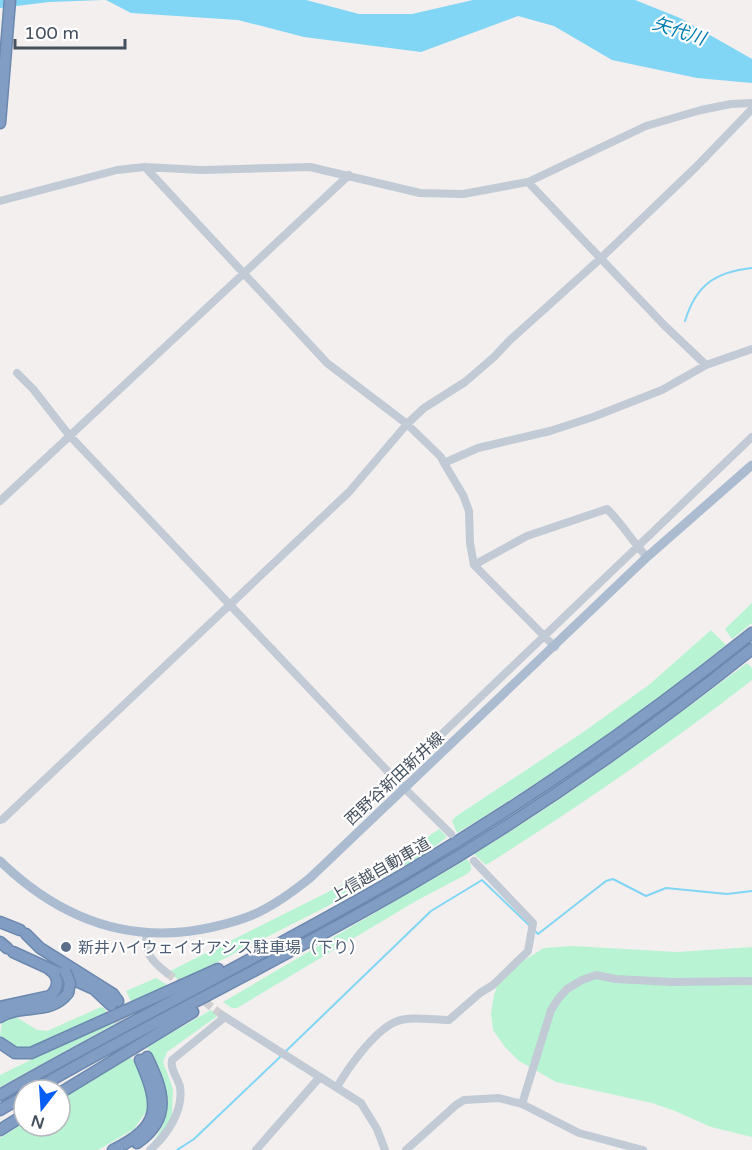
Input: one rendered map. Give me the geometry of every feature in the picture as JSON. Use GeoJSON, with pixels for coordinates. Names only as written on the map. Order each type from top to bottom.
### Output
{"type":"FeatureCollection","features":[{"type":"Feature","properties":{"kind":"highway"},"geometry":{"type":"LineString","coordinates":[[0,123],[10,0]]}},
{"type":"Feature","properties":{"kind":"highway","name":"上信越自動車道"},"geometry":{"type":"LineString","coordinates":[[0,1095],[358,900],[488,823],[567,771],[689,683],[752,633]]}},
{"type":"Feature","properties":{"kind":"highway","name":"上信越自動車道"},"geometry":{"type":"LineString","coordinates":[[56,1078],[275,961],[406,887],[534,809],[651,727],[752,649]]}},
{"type":"Feature","properties":{"kind":"highway"},"geometry":{"type":"LineString","coordinates":[[0,1043],[15,1053],[31,1053],[215,971],[315,919],[358,900]]}},
{"type":"Feature","properties":{"kind":"highway"},"geometry":{"type":"LineString","coordinates":[[0,922],[23,932],[65,971],[70,983],[68,993],[53,1006],[10,1011],[0,1017]]}},
{"type":"Feature","properties":{"kind":"highway"},"geometry":{"type":"LineString","coordinates":[[7,947],[94,989],[114,1003],[113,994],[40,948]]}},
{"type":"Feature","properties":{"kind":"highway"},"geometry":{"type":"LineString","coordinates":[[72,1086],[275,961]]}},
{"type":"Feature","properties":{"kind":"highway"},"geometry":{"type":"LineString","coordinates":[[0,1006],[43,999],[53,994],[57,986],[57,977],[40,963]]}},
{"type":"Feature","properties":{"kind":"highway"},"geometry":{"type":"LineString","coordinates":[[113,1150],[141,1131],[152,1113],[154,1095],[143,1058],[161,1088],[161,1109],[158,1119],[147,1136],[126,1150]]}},
{"type":"Feature","properties":{"kind":"main road","name":"西野谷新田新井線"},"geometry":{"type":"LineString","coordinates":[[0,861],[28,886],[56,905],[109,927],[146,933],[202,930],[246,918],[262,911],[310,878],[647,557],[752,465]]}},
{"type":"Feature","properties":{"kind":"street"},"geometry":{"type":"LineString","coordinates":[[0,201],[117,170],[145,167],[201,170],[310,167],[409,190],[444,195],[483,192],[528,182],[646,126],[701,110],[731,104],[752,104]]}},
{"type":"Feature","properties":{"kind":"street"},"geometry":{"type":"LineString","coordinates":[[0,820],[349,492],[407,424],[424,408],[465,382],[600,259],[696,167],[752,109]]}},
{"type":"Feature","properties":{"kind":"street"},"geometry":{"type":"LineString","coordinates":[[145,167],[327,363],[407,424],[441,457],[463,495],[469,511],[470,543],[474,565],[555,646]]}},
{"type":"Feature","properties":{"kind":"street"},"geometry":{"type":"LineString","coordinates":[[0,501],[349,175]]}},
{"type":"Feature","properties":{"kind":"street"},"geometry":{"type":"LineString","coordinates":[[528,182],[600,259],[706,365]]}},
{"type":"Feature","properties":{"kind":"street"},"geometry":{"type":"LineString","coordinates":[[444,463],[478,448],[550,431],[593,417],[662,390],[706,365],[752,349]]}},
{"type":"Feature","properties":{"kind":"street"},"geometry":{"type":"LineString","coordinates":[[17,373],[33,389],[69,435],[404,788],[451,834]]}},
{"type":"Feature","properties":{"kind":"street"},"geometry":{"type":"LineString","coordinates":[[395,778],[752,437]]}},
{"type":"Feature","properties":{"kind":"street"},"geometry":{"type":"LineString","coordinates":[[474,565],[527,536],[607,509],[621,522],[638,548],[647,557]]}},
{"type":"Feature","properties":{"kind":"street"},"geometry":{"type":"LineString","coordinates":[[337,1087],[353,1061],[381,1032],[394,1023],[410,1019],[449,1020],[480,993],[493,985],[528,951],[533,922],[474,861]]}},
{"type":"Feature","properties":{"kind":"street"},"geometry":{"type":"LineString","coordinates":[[146,933],[147,952],[152,962],[167,973]]}},
{"type":"Feature","properties":{"kind":"street"},"geometry":{"type":"LineString","coordinates":[[522,1104],[551,1010],[567,989],[582,980],[596,975],[615,979],[672,982],[752,981]]}},
{"type":"Feature","properties":{"kind":"street"},"geometry":{"type":"LineString","coordinates":[[150,1150],[163,1138],[171,1126],[179,1101],[180,1087],[171,1068],[172,1060],[224,1016],[361,1103],[377,1130],[385,1150]]}},
{"type":"Feature","properties":{"kind":"street"},"geometry":{"type":"LineString","coordinates":[[256,1150],[319,1077]]}},
{"type":"Feature","properties":{"kind":"street"},"geometry":{"type":"LineString","coordinates":[[406,1150],[464,1100],[499,1098],[522,1104],[579,1133],[643,1150]]}},
{"type":"Feature","properties":{"kind":"green space"},"geometry":{"type":"Polygon","coordinates":[[[752,603],[752,623],[732,639],[725,629],[752,603]]]}},
{"type":"Feature","properties":{"kind":"green space"},"geometry":{"type":"Polygon","coordinates":[[[711,630],[726,645],[595,743],[457,833],[452,821],[455,817],[582,733],[650,684],[711,630]]]}},
{"type":"Feature","properties":{"kind":"green space"},"geometry":{"type":"Polygon","coordinates":[[[747,663],[752,668],[752,680],[621,776],[486,865],[474,854],[579,786],[747,663]]]}},
{"type":"Feature","properties":{"kind":"green space"},"geometry":{"type":"Polygon","coordinates":[[[439,829],[447,837],[422,856],[375,882],[180,981],[168,972],[368,872],[439,829]]]}},
{"type":"Feature","properties":{"kind":"green space"},"geometry":{"type":"Polygon","coordinates":[[[467,859],[471,870],[467,874],[416,901],[237,1008],[232,1008],[223,1002],[467,859]]]}},
{"type":"Feature","properties":{"kind":"green space"},"geometry":{"type":"Polygon","coordinates":[[[573,946],[677,952],[752,947],[752,1137],[711,1127],[652,1103],[556,1082],[519,1061],[505,1047],[493,1030],[491,1013],[500,978],[544,948],[573,946]]]}},
{"type":"Feature","properties":{"kind":"green space"},"geometry":{"type":"Polygon","coordinates":[[[156,978],[167,987],[131,1001],[126,991],[156,978]]]}},
{"type":"Feature","properties":{"kind":"green space"},"geometry":{"type":"Polygon","coordinates":[[[101,1007],[108,1014],[29,1048],[9,1047],[0,1036],[2,1021],[12,1017],[18,1018],[37,1030],[47,1031],[101,1007]]]}},
{"type":"Feature","properties":{"kind":"green space"},"geometry":{"type":"Polygon","coordinates":[[[211,1010],[216,1017],[167,1052],[163,1062],[173,1089],[172,1115],[168,1126],[150,1146],[165,1120],[167,1097],[160,1073],[147,1047],[211,1010]]]}},
{"type":"Feature","properties":{"kind":"green space"},"geometry":{"type":"Polygon","coordinates":[[[116,1018],[118,1022],[16,1078],[12,1078],[12,1080],[0,1087],[0,1075],[116,1018]]]}},
{"type":"Feature","properties":{"kind":"green space"},"geometry":{"type":"Polygon","coordinates":[[[132,1058],[148,1092],[148,1109],[134,1129],[98,1150],[0,1150],[0,1138],[12,1130],[12,1138],[72,1138],[72,1092],[124,1059],[132,1058]]]}},
{"type":"Feature","properties":{"kind":"water"},"geometry":{"type":"Polygon","coordinates":[[[0,0],[103,0],[49,2],[0,8],[0,0]]]}},
{"type":"Feature","properties":{"kind":"water","name":"矢代川"},"geometry":{"type":"Polygon","coordinates":[[[106,0],[306,0],[359,14],[412,14],[473,0],[635,0],[680,18],[752,59],[752,83],[697,78],[612,60],[554,26],[518,16],[421,52],[304,37],[238,20],[131,13],[106,0]]]}},
{"type":"Feature","properties":{"kind":"waterway"},"geometry":{"type":"LineString","coordinates":[[685,321],[695,298],[709,282],[727,273],[752,268]]}},
{"type":"Feature","properties":{"kind":"waterway"},"geometry":{"type":"LineString","coordinates":[[535,931],[538,934],[606,881],[613,879],[646,896],[666,888],[727,894],[752,891]]}},
{"type":"Feature","properties":{"kind":"waterway"},"geometry":{"type":"LineString","coordinates":[[285,1052],[431,911],[482,880],[531,927]]}},
{"type":"Feature","properties":{"kind":"waterway"},"geometry":{"type":"LineString","coordinates":[[177,1150],[194,1139],[281,1056]]}},
{"type":"Feature","properties":{"kind":"tunnel"},"geometry":{"type":"LineString","coordinates":[[167,973],[222,1015]]}},
{"type":"Feature","properties":{"kind":"tunnel"},"geometry":{"type":"LineString","coordinates":[[118,1001],[147,1057]]}},
{"type":"Feature","properties":{"kind":"tunnel"},"geometry":{"type":"LineString","coordinates":[[111,1005],[140,1060]]}},
{"type":"Feature","properties":{"kind":"place","name":"新井ハイウェイオアシス駐車場（下り）"},"geometry":{"type":"Point","coordinates":[66,947]}}]}
